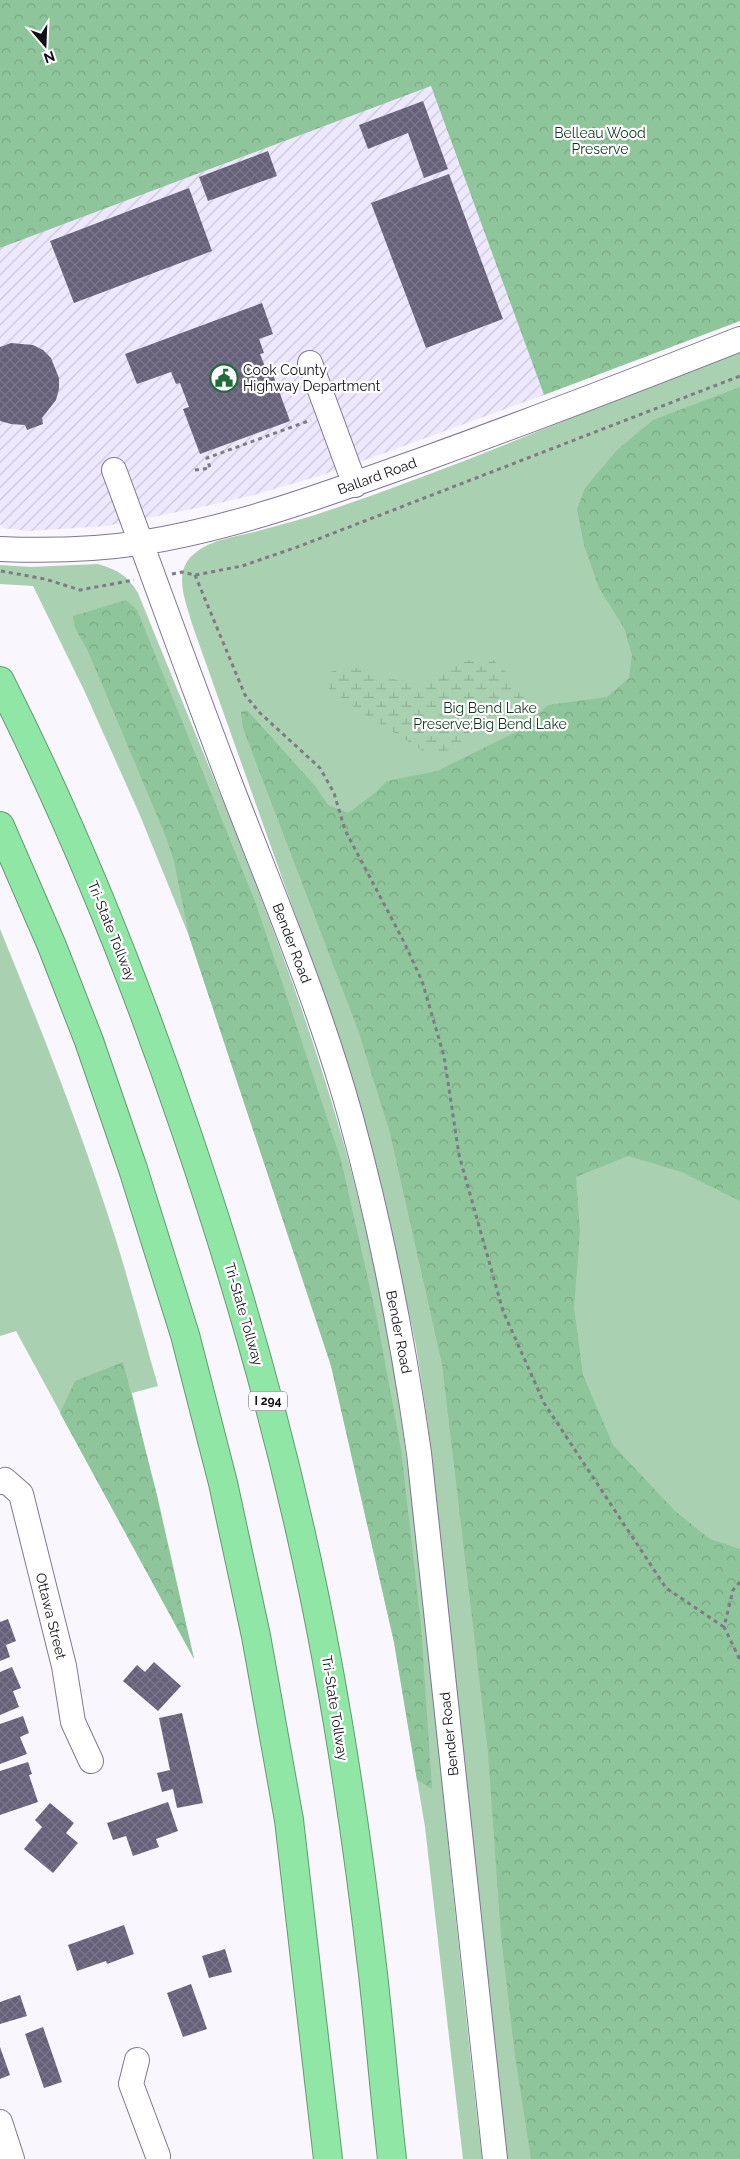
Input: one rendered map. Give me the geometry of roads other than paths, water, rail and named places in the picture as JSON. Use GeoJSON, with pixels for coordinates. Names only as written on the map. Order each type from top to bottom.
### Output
{"type":"FeatureCollection","features":[{"type":"Feature","properties":{"kind":"highway","name":"Tri-State Tollway"},"geometry":{"type":"LineString","coordinates":[[0,681],[47,778],[108,919],[161,1056],[225,1245],[280,1446],[308,1562],[328,1663],[351,1807],[373,1974],[392,2159]]}},
{"type":"Feature","properties":{"kind":"highway"},"geometry":{"type":"LineString","coordinates":[[0,826],[52,946],[96,1059],[185,1335],[223,1483],[256,1636],[288,1820],[328,2159]]}},
{"type":"Feature","properties":{"kind":"street","name":"Ballard Road"},"geometry":{"type":"LineString","coordinates":[[0,549],[87,549],[141,543],[281,509],[355,485],[538,418],[740,339]]}},
{"type":"Feature","properties":{"kind":"street"},"geometry":{"type":"LineString","coordinates":[[310,363],[355,485]]}},
{"type":"Feature","properties":{"kind":"street","name":"Bender Road"},"geometry":{"type":"LineString","coordinates":[[114,470],[214,741],[323,1026],[351,1118],[406,1356],[420,1453],[495,2159]]}},
{"type":"Feature","properties":{"kind":"street","name":"Ottawa Street"},"geometry":{"type":"LineString","coordinates":[[0,1482],[5,1480],[21,1494],[64,1666],[73,1722],[90,1761]]}},
{"type":"Feature","properties":{"kind":"street"},"geometry":{"type":"LineString","coordinates":[[137,2060],[130,2084],[158,2156]]}},
{"type":"Feature","properties":{"kind":"street"},"geometry":{"type":"LineString","coordinates":[[0,2122],[12,2159]]}},
{"type":"Feature","properties":{"kind":"place","name":"Cook County Highway Department"},"geometry":{"type":"Point","coordinates":[224,378]}},
{"type":"Feature","properties":{"kind":"park label","name":"Belleau Wood Preserve"},"geometry":{"type":"Point","coordinates":[600,142]}},
{"type":"Feature","properties":{"kind":"park label","name":"Big Bend Lake Preserve;Big Bend Lake"},"geometry":{"type":"Point","coordinates":[490,716]}}]}
